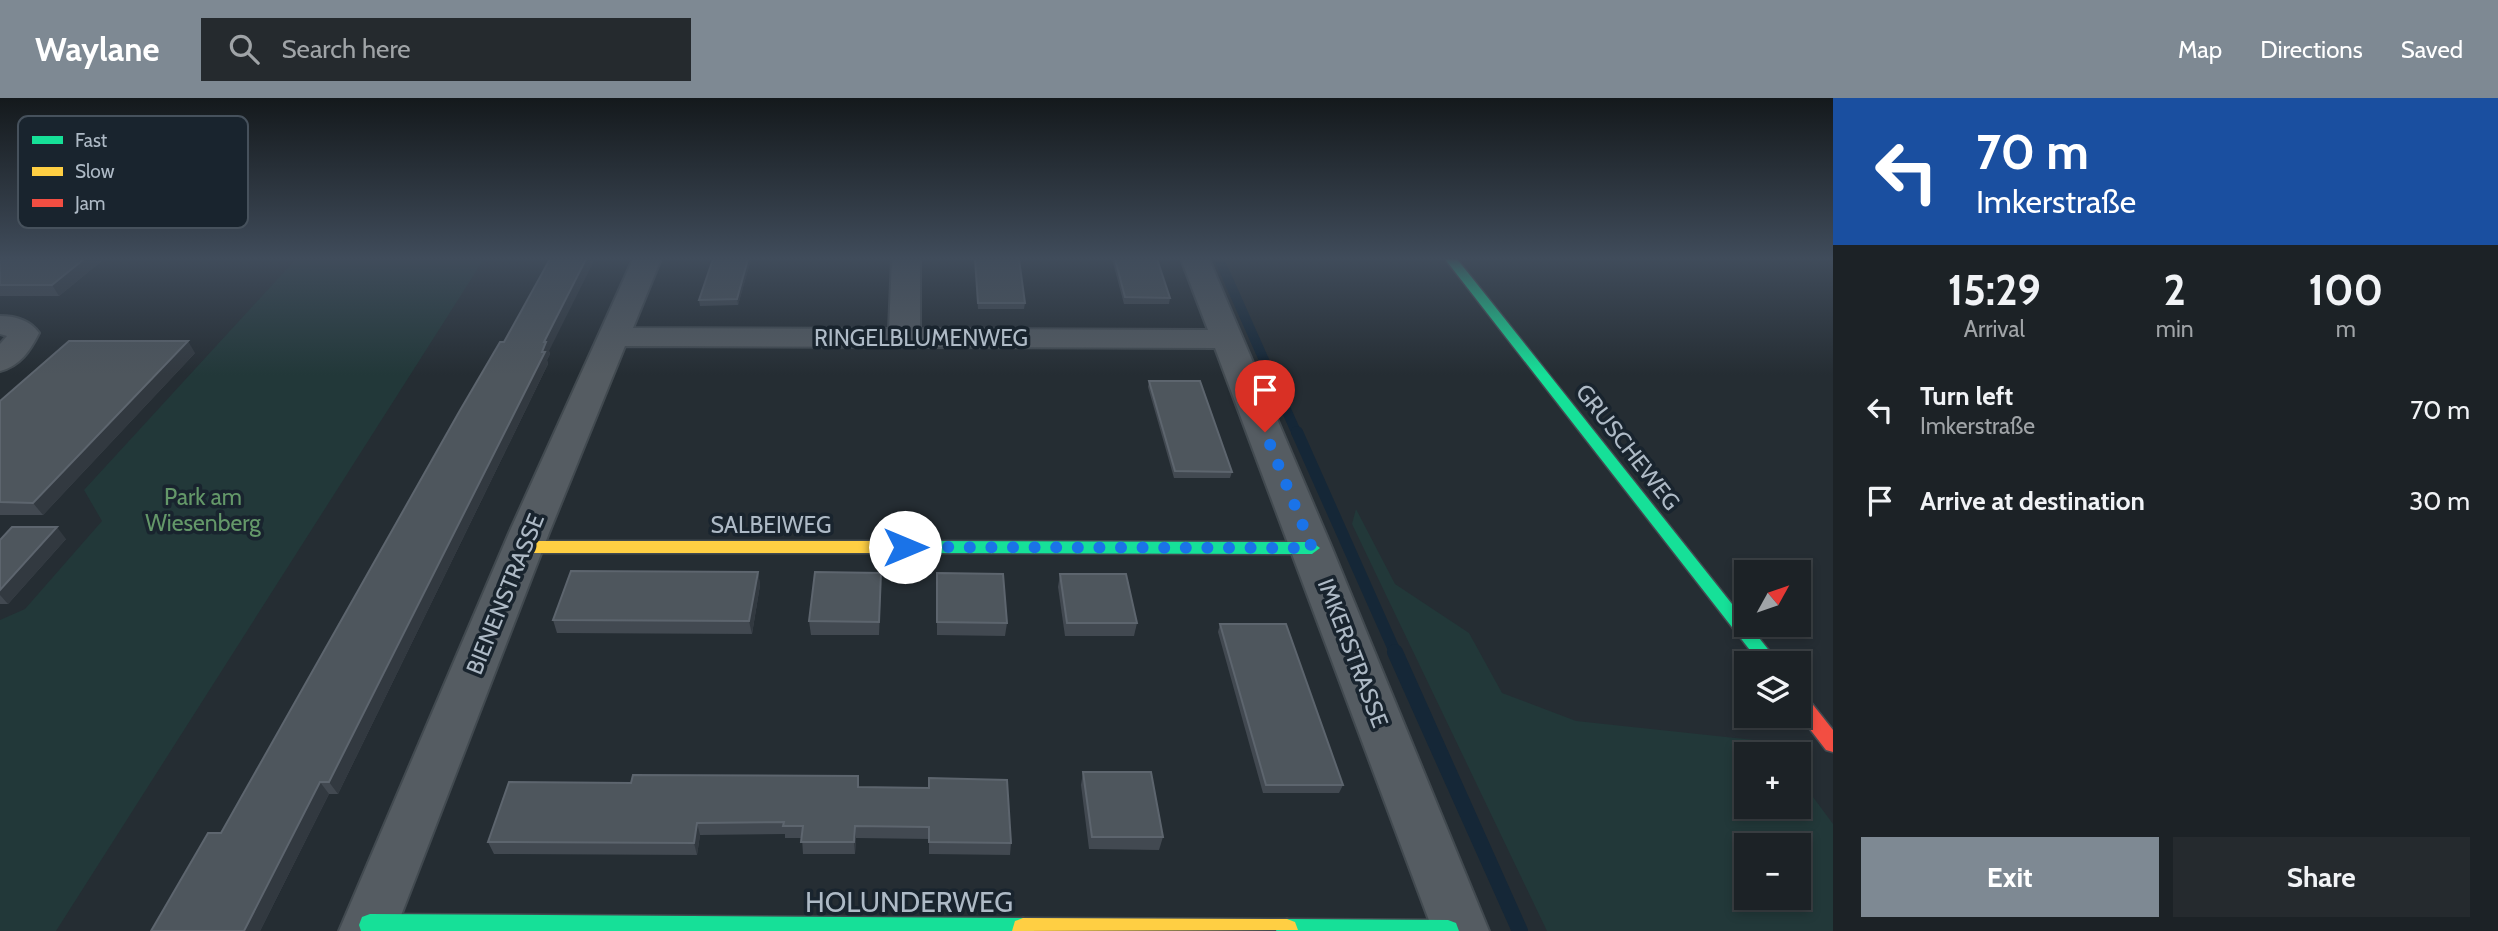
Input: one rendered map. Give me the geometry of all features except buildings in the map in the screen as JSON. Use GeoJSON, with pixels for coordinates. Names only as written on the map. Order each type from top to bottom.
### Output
{"type":"FeatureCollection","features":[{"type":"Feature","properties":{"kind":"street","name":"BIENENSTRASSE"},"geometry":{"type":"LineString","coordinates":[[369,928],[524,547],[631,298]]}},
{"type":"Feature","properties":{"kind":"street"},"geometry":{"type":"LineString","coordinates":[[904,338],[905,298]]}},
{"type":"Feature","properties":{"kind":"street","name":"IMKERSTRASSE"},"geometry":{"type":"LineString","coordinates":[[1211,298],[1312,548],[1461,931]]}},
{"type":"Feature","properties":{"kind":"street","name":"GRUSCHEWEG"},"geometry":{"type":"LineString","coordinates":[[1482,298],[1761,651]]}},
{"type":"Feature","properties":{"kind":"street"},"geometry":{"type":"LineString","coordinates":[[0,361],[17,346],[12,329]]}},
{"type":"Feature","properties":{"kind":"street","name":"RINGELBLUMENWEG"},"geometry":{"type":"LineString","coordinates":[[614,337],[1227,339]]}},
{"type":"Feature","properties":{"kind":"street","name":"SALBEIWEG"},"geometry":{"type":"LineString","coordinates":[[524,547],[1312,548]]}},
{"type":"Feature","properties":{"kind":"street"},"geometry":{"type":"LineString","coordinates":[[1811,716],[1833,744]]}},
{"type":"Feature","properties":{"kind":"street","name":"HOLUNDERWEG"},"geometry":{"type":"LineString","coordinates":[[369,928],[1448,931]]}},
{"type":"Feature","properties":{"kind":"green space","name":"Park am Wiesenberg"},"geometry":{"type":"Polygon","coordinates":[[[260,298],[459,298],[56,931],[0,931],[0,620],[25,609],[102,521],[84,490],[260,298]]]}},
{"type":"Feature","properties":{"kind":"green space"},"geometry":{"type":"Polygon","coordinates":[[[1356,509],[1395,584],[1469,633],[1502,693],[1576,721],[1773,742],[1734,742],[1734,819],[1811,819],[1811,794],[1833,824],[1833,931],[1547,931],[1352,524],[1356,509]]]}},
{"type":"Feature","properties":{"kind":"waterway"},"geometry":{"type":"LineString","coordinates":[[1236,298],[1297,434]]}},
{"type":"Feature","properties":{"kind":"waterway"},"geometry":{"type":"LineString","coordinates":[[1297,432],[1396,654]]}},
{"type":"Feature","properties":{"kind":"waterway"},"geometry":{"type":"LineString","coordinates":[[1395,652],[1520,931]]}},
{"type":"Feature","properties":{"kind":"traffic: fast"},"geometry":{"type":"LineString","coordinates":[[1482,298],[1761,651]]}},
{"type":"Feature","properties":{"kind":"traffic: fast"},"geometry":{"type":"LineString","coordinates":[[915,547],[1312,548]]}},
{"type":"Feature","properties":{"kind":"traffic: fast"},"geometry":{"type":"LineString","coordinates":[[370,925],[1023,929]]}},
{"type":"Feature","properties":{"kind":"traffic: fast"},"geometry":{"type":"LineString","coordinates":[[1287,930],[1448,931]]}},
{"type":"Feature","properties":{"kind":"traffic: slow"},"geometry":{"type":"LineString","coordinates":[[525,547],[915,547]]}},
{"type":"Feature","properties":{"kind":"traffic: slow"},"geometry":{"type":"LineString","coordinates":[[1023,929],[1287,930]]}},
{"type":"Feature","properties":{"kind":"traffic: jam"},"geometry":{"type":"LineString","coordinates":[[1811,716],[1833,744]]}},
{"type":"Feature","properties":{"kind":"route"},"geometry":{"type":"LineString","coordinates":[[905,547],[1312,548],[1265,432]]}}]}
